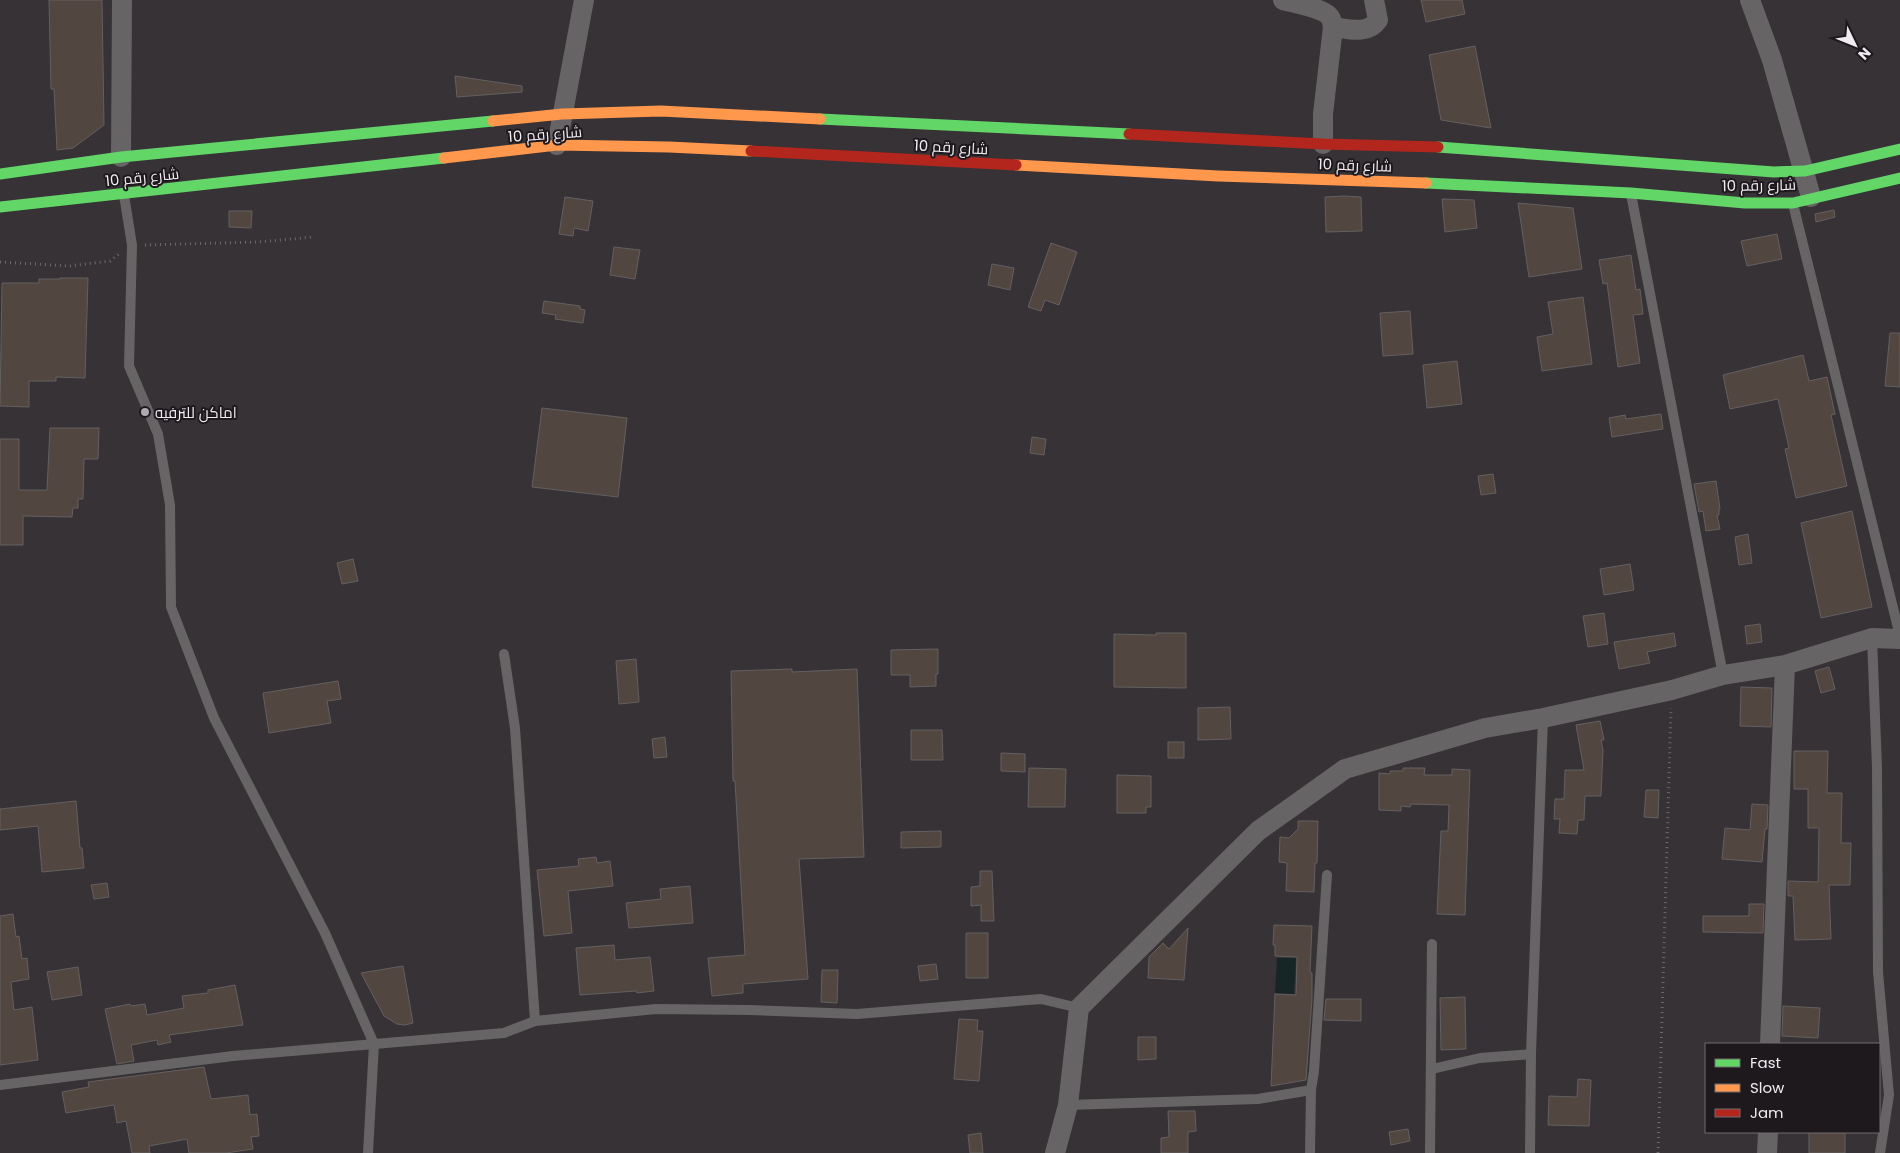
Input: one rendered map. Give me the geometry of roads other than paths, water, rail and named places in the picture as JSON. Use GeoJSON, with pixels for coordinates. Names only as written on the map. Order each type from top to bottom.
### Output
{"type":"FeatureCollection","features":[{"type":"Feature","properties":{"kind":"main road","name":"شارع رقم 10"},"geometry":{"type":"LineString","coordinates":[[0,174],[121,157],[562,114],[661,111],[1323,144],[1458,147],[1774,172],[1805,171],[1900,148]]}},
{"type":"Feature","properties":{"kind":"main road","name":"شارع رقم 10"},"geometry":{"type":"LineString","coordinates":[[0,207],[558,145],[670,147],[1218,176],[1408,182],[1631,193],[1745,203],[1802,200],[1900,178]]}},
{"type":"Feature","properties":{"kind":"street"},"geometry":{"type":"LineString","coordinates":[[121,157],[122,0]]}},
{"type":"Feature","properties":{"kind":"street"},"geometry":{"type":"LineString","coordinates":[[558,145],[562,114],[584,0]]}},
{"type":"Feature","properties":{"kind":"street"},"geometry":{"type":"LineString","coordinates":[[1283,0],[1326,13],[1332,21],[1323,114],[1323,144]]}},
{"type":"Feature","properties":{"kind":"street"},"geometry":{"type":"LineString","coordinates":[[1332,27],[1366,30],[1374,26],[1378,20],[1374,0]]}},
{"type":"Feature","properties":{"kind":"street"},"geometry":{"type":"LineString","coordinates":[[1750,0],[1772,60],[1805,171],[1802,200]]}},
{"type":"Feature","properties":{"kind":"street"},"geometry":{"type":"LineString","coordinates":[[1055,1153],[1068,1105],[1079,1008],[1258,831],[1345,769],[1485,728],[1543,718],[1672,690],[1723,675],[1784,665],[1872,638],[1900,638]]}},
{"type":"Feature","properties":{"kind":"street"},"geometry":{"type":"LineString","coordinates":[[1770,1043],[1784,665]]}},
{"type":"Feature","properties":{"kind":"street"},"geometry":{"type":"LineString","coordinates":[[1767,1153],[1768,1133]]}},
{"type":"Feature","properties":{"kind":"lane"},"geometry":{"type":"LineString","coordinates":[[1631,193],[1723,675]]}},
{"type":"Feature","properties":{"kind":"lane"},"geometry":{"type":"LineString","coordinates":[[124,194],[132,245],[129,366],[158,434],[168,496],[171,549],[171,607],[214,718],[325,934],[374,1044],[368,1153]]}},
{"type":"Feature","properties":{"kind":"lane"},"geometry":{"type":"LineString","coordinates":[[1802,200],[1900,638]]}},
{"type":"Feature","properties":{"kind":"lane"},"geometry":{"type":"LineString","coordinates":[[1872,638],[1877,768],[1878,972],[1889,1095],[1880,1153]]}},
{"type":"Feature","properties":{"kind":"lane"},"geometry":{"type":"LineString","coordinates":[[504,654],[515,728],[535,1020]]}},
{"type":"Feature","properties":{"kind":"lane"},"geometry":{"type":"LineString","coordinates":[[1530,1153],[1531,1054],[1543,718]]}},
{"type":"Feature","properties":{"kind":"lane"},"geometry":{"type":"LineString","coordinates":[[1310,1153],[1311,1090],[1315,1061],[1327,875]]}},
{"type":"Feature","properties":{"kind":"lane"},"geometry":{"type":"LineString","coordinates":[[1430,1153],[1432,944]]}},
{"type":"Feature","properties":{"kind":"lane"},"geometry":{"type":"LineString","coordinates":[[0,1085],[233,1056],[504,1033],[535,1020],[656,1009],[857,1014],[1041,999],[1079,1008]]}},
{"type":"Feature","properties":{"kind":"lane"},"geometry":{"type":"LineString","coordinates":[[1432,1069],[1480,1058],[1531,1054]]}},
{"type":"Feature","properties":{"kind":"lane"},"geometry":{"type":"LineString","coordinates":[[1068,1105],[1258,1099],[1311,1090]]}},
{"type":"Feature","properties":{"kind":"place","name":"اماكن للترفيه"},"geometry":{"type":"Point","coordinates":[145,412]}}]}
